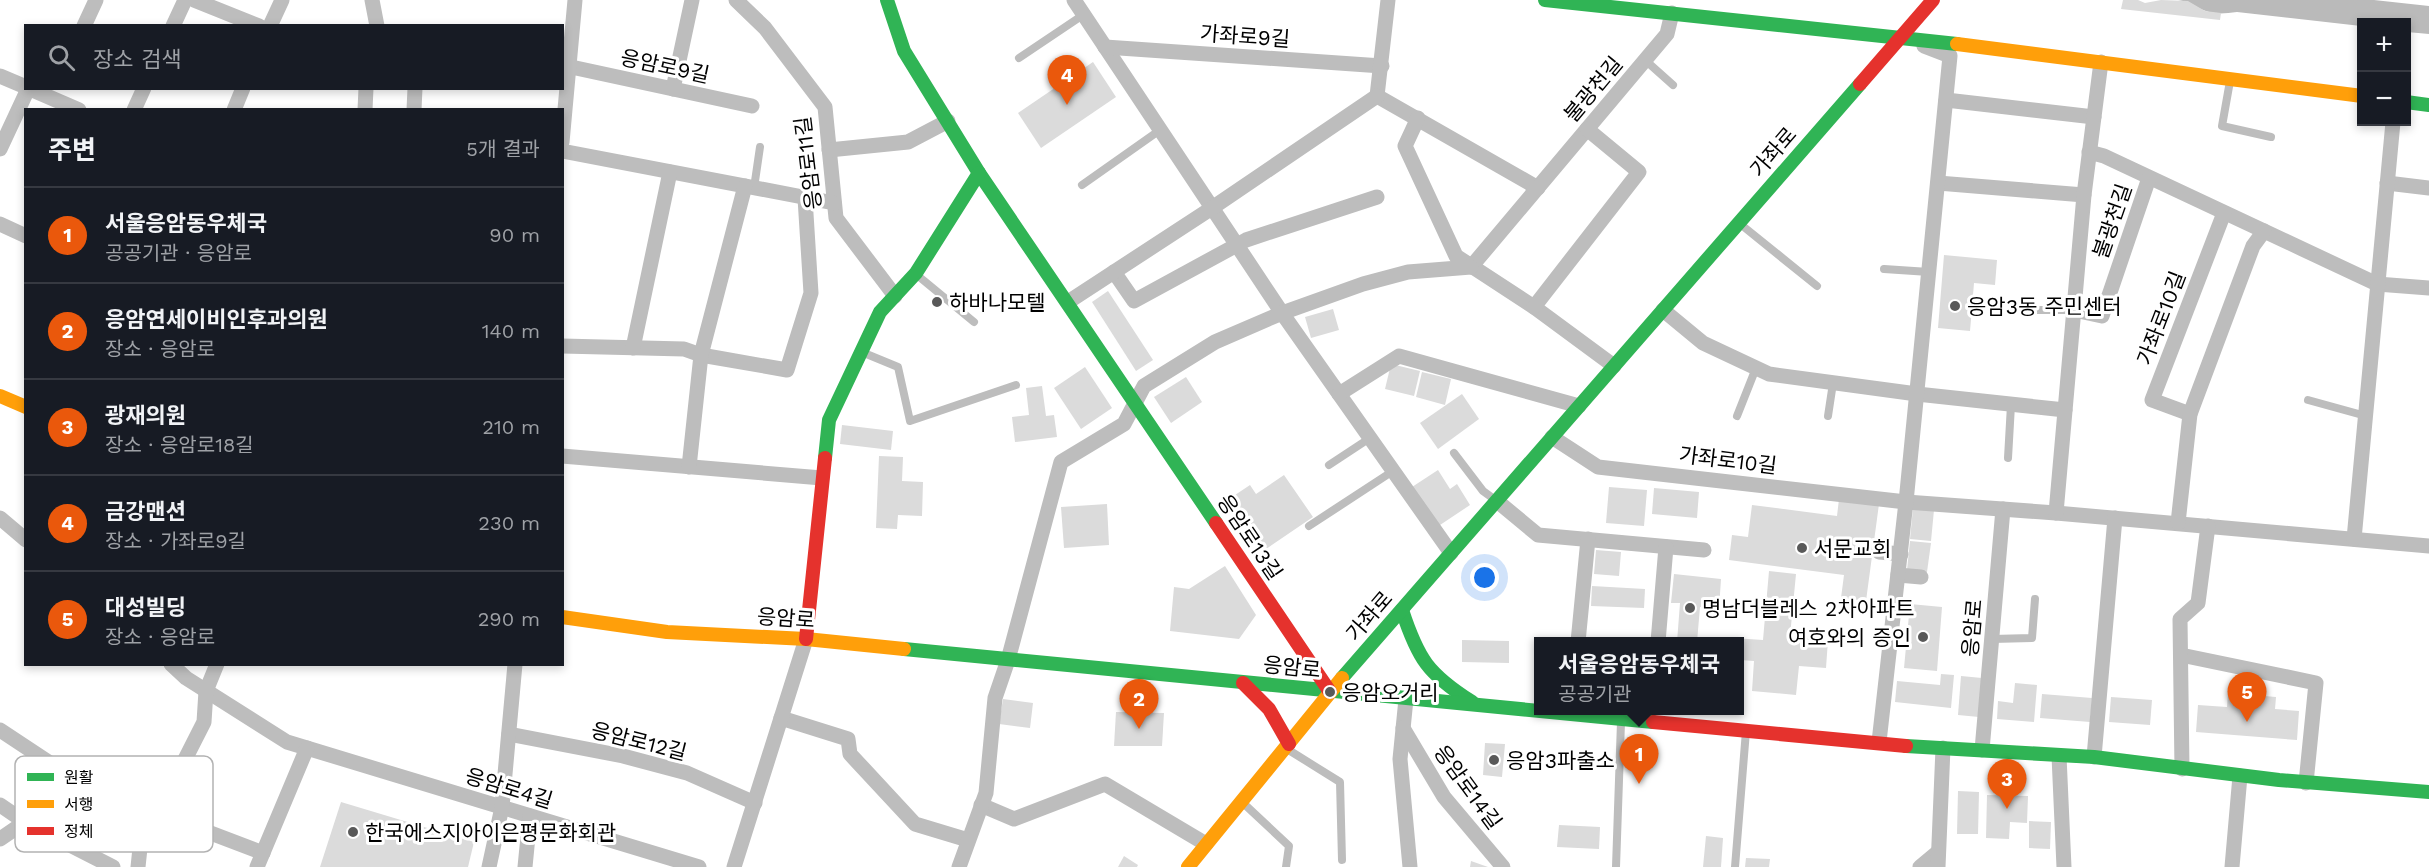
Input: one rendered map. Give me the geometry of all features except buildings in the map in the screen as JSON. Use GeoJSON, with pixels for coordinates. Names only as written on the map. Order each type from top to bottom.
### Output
{"type":"FeatureCollection","features":[{"type":"Feature","properties":{"kind":"main road","name":"응암로13길"},"geometry":{"type":"LineString","coordinates":[[887,0],[904,51],[979,173],[1330,692]]}},
{"type":"Feature","properties":{"kind":"main road"},"geometry":{"type":"LineString","coordinates":[[1545,0],[1902,37],[2357,95]]}},
{"type":"Feature","properties":{"kind":"main road","name":"가좌로"},"geometry":{"type":"LineString","coordinates":[[1188,867],[1330,692],[1933,0]]}},
{"type":"Feature","properties":{"kind":"main road"},"geometry":{"type":"LineString","coordinates":[[2411,103],[2429,105]]}},
{"type":"Feature","properties":{"kind":"main road"},"geometry":{"type":"LineString","coordinates":[[806,639],[829,420],[880,312],[915,273],[979,173]]}},
{"type":"Feature","properties":{"kind":"main road"},"geometry":{"type":"LineString","coordinates":[[0,396],[24,406]]}},
{"type":"Feature","properties":{"kind":"main road"},"geometry":{"type":"LineString","coordinates":[[1402,610],[1413,642],[1425,666],[1441,684],[1478,705]]}},
{"type":"Feature","properties":{"kind":"main road","name":"응암로"},"geometry":{"type":"LineString","coordinates":[[564,617],[667,632],[806,639],[1330,692],[1534,709]]}},
{"type":"Feature","properties":{"kind":"main road"},"geometry":{"type":"LineString","coordinates":[[1243,683],[1269,709],[1287,746]]}},
{"type":"Feature","properties":{"kind":"main road","name":"응암로"},"geometry":{"type":"LineString","coordinates":[[1596,715],[1622,718],[1651,716],[1746,729],[1879,742],[2094,757],[2306,783],[2429,792]]}},
{"type":"Feature","properties":{"kind":"street"},"geometry":{"type":"LineString","coordinates":[[85,24],[96,0]]}},
{"type":"Feature","properties":{"kind":"street"},"geometry":{"type":"LineString","coordinates":[[174,24],[185,0]]}},
{"type":"Feature","properties":{"kind":"street"},"geometry":{"type":"LineString","coordinates":[[194,0],[254,24]]}},
{"type":"Feature","properties":{"kind":"street"},"geometry":{"type":"LineString","coordinates":[[271,24],[282,0]]}},
{"type":"Feature","properties":{"kind":"street"},"geometry":{"type":"LineString","coordinates":[[372,0],[376,24]]}},
{"type":"Feature","properties":{"kind":"street"},"geometry":{"type":"LineString","coordinates":[[564,108],[566,66],[575,0]]}},
{"type":"Feature","properties":{"kind":"street"},"geometry":{"type":"LineString","coordinates":[[673,89],[692,0]]}},
{"type":"Feature","properties":{"kind":"street","name":"응암로11길"},"geometry":{"type":"LineString","coordinates":[[736,0],[765,28],[825,107],[836,218],[895,296]]}},
{"type":"Feature","properties":{"kind":"street"},"geometry":{"type":"LineString","coordinates":[[1074,0],[1282,313],[1451,553]]}},
{"type":"Feature","properties":{"kind":"street"},"geometry":{"type":"LineString","coordinates":[[1068,302],[1377,96],[1388,0]]}},
{"type":"Feature","properties":{"kind":"street","name":"불광천길"},"geometry":{"type":"LineString","coordinates":[[1471,267],[1667,34],[1672,13]]}},
{"type":"Feature","properties":{"kind":"street"},"geometry":{"type":"LineString","coordinates":[[1879,742],[1901,554],[1950,56],[1902,37]]}},
{"type":"Feature","properties":{"kind":"street","name":"가좌로9길"},"geometry":{"type":"LineString","coordinates":[[1105,47],[1382,66]]}},
{"type":"Feature","properties":{"kind":"street","name":"불광천길"},"geometry":{"type":"LineString","coordinates":[[2101,62],[2084,195],[2074,310],[2102,316],[2149,178],[2377,284]]}},
{"type":"Feature","properties":{"kind":"street","name":"응암로9길"},"geometry":{"type":"LineString","coordinates":[[566,66],[752,106]]}},
{"type":"Feature","properties":{"kind":"street"},"geometry":{"type":"LineString","coordinates":[[0,76],[24,87]]}},
{"type":"Feature","properties":{"kind":"street"},"geometry":{"type":"LineString","coordinates":[[0,149],[26,90]]}},
{"type":"Feature","properties":{"kind":"street"},"geometry":{"type":"LineString","coordinates":[[37,90],[53,93],[76,108]]}},
{"type":"Feature","properties":{"kind":"street"},"geometry":{"type":"LineString","coordinates":[[135,108],[143,90]]}},
{"type":"Feature","properties":{"kind":"street"},"geometry":{"type":"LineString","coordinates":[[235,108],[242,90]]}},
{"type":"Feature","properties":{"kind":"street"},"geometry":{"type":"LineString","coordinates":[[365,108],[366,90]]}},
{"type":"Feature","properties":{"kind":"street"},"geometry":{"type":"LineString","coordinates":[[414,108],[415,90]]}},
{"type":"Feature","properties":{"kind":"street"},"geometry":{"type":"LineString","coordinates":[[1377,96],[1538,188]]}},
{"type":"Feature","properties":{"kind":"street"},"geometry":{"type":"LineString","coordinates":[[1946,100],[2094,117]]}},
{"type":"Feature","properties":{"kind":"street"},"geometry":{"type":"LineString","coordinates":[[1418,118],[1405,146],[1456,255],[1534,307],[1614,366]]}},
{"type":"Feature","properties":{"kind":"street"},"geometry":{"type":"LineString","coordinates":[[829,150],[908,142],[948,121]]}},
{"type":"Feature","properties":{"kind":"street"},"geometry":{"type":"LineString","coordinates":[[2354,539],[2393,126]]}},
{"type":"Feature","properties":{"kind":"street"},"geometry":{"type":"LineString","coordinates":[[1534,307],[1639,172],[1587,129]]}},
{"type":"Feature","properties":{"kind":"street"},"geometry":{"type":"LineString","coordinates":[[564,152],[834,203]]}},
{"type":"Feature","properties":{"kind":"street"},"geometry":{"type":"LineString","coordinates":[[2089,152],[2104,156],[2149,178]]}},
{"type":"Feature","properties":{"kind":"street"},"geometry":{"type":"LineString","coordinates":[[633,348],[670,172]]}},
{"type":"Feature","properties":{"kind":"street"},"geometry":{"type":"LineString","coordinates":[[1938,183],[2084,195]]}},
{"type":"Feature","properties":{"kind":"street"},"geometry":{"type":"LineString","coordinates":[[2387,183],[2429,188]]}},
{"type":"Feature","properties":{"kind":"street"},"geometry":{"type":"LineString","coordinates":[[689,467],[701,355],[750,187]]}},
{"type":"Feature","properties":{"kind":"street"},"geometry":{"type":"LineString","coordinates":[[1114,272],[1134,301],[1246,240],[1377,197]]}},
{"type":"Feature","properties":{"kind":"street"},"geometry":{"type":"LineString","coordinates":[[564,346],[684,349],[701,355],[787,370],[811,293],[805,198]]}},
{"type":"Feature","properties":{"kind":"street","name":"가좌로10길"},"geometry":{"type":"LineString","coordinates":[[2190,414],[2152,400],[2224,213]]}},
{"type":"Feature","properties":{"kind":"street"},"geometry":{"type":"LineString","coordinates":[[0,224],[24,235]]}},
{"type":"Feature","properties":{"kind":"street"},"geometry":{"type":"LineString","coordinates":[[2178,524],[2190,414],[2253,246],[2264,231]]}},
{"type":"Feature","properties":{"kind":"street"},"geometry":{"type":"LineString","coordinates":[[959,867],[986,793],[995,698],[1008,660],[1061,462],[1124,424],[1144,386],[1215,342],[1282,313],[1363,284],[1408,272],[1471,267]]}},
{"type":"Feature","properties":{"kind":"street"},"geometry":{"type":"LineString","coordinates":[[2377,284],[2429,288]]}},
{"type":"Feature","properties":{"kind":"street"},"geometry":{"type":"LineString","coordinates":[[1663,310],[1703,343],[1769,374],[1917,394],[2065,410]]}},
{"type":"Feature","properties":{"kind":"street"},"geometry":{"type":"LineString","coordinates":[[2056,513],[2074,310]]}},
{"type":"Feature","properties":{"kind":"street"},"geometry":{"type":"LineString","coordinates":[[1339,393],[1399,356],[1579,406]]}},
{"type":"Feature","properties":{"kind":"street","name":"가좌로10길"},"geometry":{"type":"LineString","coordinates":[[1552,438],[1598,466],[1906,502],[2429,546]]}},
{"type":"Feature","properties":{"kind":"street"},"geometry":{"type":"LineString","coordinates":[[564,456],[822,478]]}},
{"type":"Feature","properties":{"kind":"street"},"geometry":{"type":"LineString","coordinates":[[1497,501],[1538,535],[1704,550]]}},
{"type":"Feature","properties":{"kind":"street","name":"응암로"},"geometry":{"type":"LineString","coordinates":[[1982,750],[2003,509]]}},
{"type":"Feature","properties":{"kind":"street"},"geometry":{"type":"LineString","coordinates":[[0,518],[24,538]]}},
{"type":"Feature","properties":{"kind":"street"},"geometry":{"type":"LineString","coordinates":[[2094,757],[2115,518]]}},
{"type":"Feature","properties":{"kind":"street"},"geometry":{"type":"LineString","coordinates":[[2182,769],[2180,619],[2198,603],[2208,526]]}},
{"type":"Feature","properties":{"kind":"street"},"geometry":{"type":"LineString","coordinates":[[1578,637],[1588,539]]}},
{"type":"Feature","properties":{"kind":"street"},"geometry":{"type":"LineString","coordinates":[[1658,637],[1666,547]]}},
{"type":"Feature","properties":{"kind":"street"},"geometry":{"type":"LineString","coordinates":[[1879,552],[1901,554]]}},
{"type":"Feature","properties":{"kind":"street"},"geometry":{"type":"LineString","coordinates":[[1898,575],[1922,577]]}},
{"type":"Feature","properties":{"kind":"street"},"geometry":{"type":"LineString","coordinates":[[734,867],[806,639]]}},
{"type":"Feature","properties":{"kind":"street"},"geometry":{"type":"LineString","coordinates":[[2181,655],[2316,683],[2306,783]]}},
{"type":"Feature","properties":{"kind":"street","name":"응암로4길"},"geometry":{"type":"LineString","coordinates":[[174,666],[206,691],[287,742],[699,867]]}},
{"type":"Feature","properties":{"kind":"street"},"geometry":{"type":"LineString","coordinates":[[187,756],[204,722],[206,691],[216,666]]}},
{"type":"Feature","properties":{"kind":"street"},"geometry":{"type":"LineString","coordinates":[[489,867],[502,807],[515,666]]}},
{"type":"Feature","properties":{"kind":"street","name":"응암로14길"},"geometry":{"type":"LineString","coordinates":[[1406,699],[1400,759],[1410,867]]}},
{"type":"Feature","properties":{"kind":"street"},"geometry":{"type":"LineString","coordinates":[[782,718],[848,739],[850,754],[915,824],[968,840]]}},
{"type":"Feature","properties":{"kind":"street","name":"응암로14길"},"geometry":{"type":"LineString","coordinates":[[1403,728],[1444,797],[1503,867]]}},
{"type":"Feature","properties":{"kind":"street"},"geometry":{"type":"LineString","coordinates":[[0,730],[39,756]]}},
{"type":"Feature","properties":{"kind":"street","name":"응암로12길"},"geometry":{"type":"LineString","coordinates":[[509,734],[623,756],[687,773],[755,803]]}},
{"type":"Feature","properties":{"kind":"street"},"geometry":{"type":"LineString","coordinates":[[213,838],[260,860],[308,748]]}},
{"type":"Feature","properties":{"kind":"street"},"geometry":{"type":"LineString","coordinates":[[1920,867],[1938,860],[1943,748]]}},
{"type":"Feature","properties":{"kind":"street"},"geometry":{"type":"LineString","coordinates":[[2060,756],[2064,867]]}},
{"type":"Feature","properties":{"kind":"street"},"geometry":{"type":"LineString","coordinates":[[2232,867],[2240,776]]}},
{"type":"Feature","properties":{"kind":"street"},"geometry":{"type":"LineString","coordinates":[[981,805],[1014,819],[1105,784],[1206,844]]}},
{"type":"Feature","properties":{"kind":"street"},"geometry":{"type":"LineString","coordinates":[[0,805],[15,815]]}},
{"type":"Feature","properties":{"kind":"street"},"geometry":{"type":"LineString","coordinates":[[525,867],[530,816]]}},
{"type":"Feature","properties":{"kind":"street"},"geometry":{"type":"LineString","coordinates":[[0,839],[15,829]]}},
{"type":"Feature","properties":{"kind":"street"},"geometry":{"type":"LineString","coordinates":[[84,852],[113,867]]}},
{"type":"Feature","properties":{"kind":"street"},"geometry":{"type":"LineString","coordinates":[[138,867],[140,852]]}},
{"type":"Feature","properties":{"kind":"lane"},"geometry":{"type":"LineString","coordinates":[[1019,58],[1083,15]]}},
{"type":"Feature","properties":{"kind":"lane"},"geometry":{"type":"LineString","coordinates":[[1645,60],[1673,85]]}},
{"type":"Feature","properties":{"kind":"lane"},"geometry":{"type":"LineString","coordinates":[[2230,79],[2222,126],[2271,136]]}},
{"type":"Feature","properties":{"kind":"lane"},"geometry":{"type":"LineString","coordinates":[[1082,185],[1160,130]]}},
{"type":"Feature","properties":{"kind":"lane"},"geometry":{"type":"LineString","coordinates":[[750,187],[760,147]]}},
{"type":"Feature","properties":{"kind":"lane"},"geometry":{"type":"LineString","coordinates":[[1739,223],[1817,286]]}},
{"type":"Feature","properties":{"kind":"lane"},"geometry":{"type":"LineString","coordinates":[[1884,269],[1929,272]]}},
{"type":"Feature","properties":{"kind":"lane"},"geometry":{"type":"LineString","coordinates":[[915,273],[974,322]]}},
{"type":"Feature","properties":{"kind":"lane"},"geometry":{"type":"LineString","coordinates":[[2034,310],[2074,310]]}},
{"type":"Feature","properties":{"kind":"lane"},"geometry":{"type":"LineString","coordinates":[[861,352],[898,366],[910,421],[1016,385]]}},
{"type":"Feature","properties":{"kind":"lane"},"geometry":{"type":"LineString","coordinates":[[1737,416],[1756,368]]}},
{"type":"Feature","properties":{"kind":"lane"},"geometry":{"type":"LineString","coordinates":[[1828,416],[1833,383]]}},
{"type":"Feature","properties":{"kind":"lane"},"geometry":{"type":"LineString","coordinates":[[2308,400],[2366,416]]}},
{"type":"Feature","properties":{"kind":"lane"},"geometry":{"type":"LineString","coordinates":[[2008,458],[2011,405]]}},
{"type":"Feature","properties":{"kind":"lane"},"geometry":{"type":"LineString","coordinates":[[1329,465],[1370,438]]}},
{"type":"Feature","properties":{"kind":"lane"},"geometry":{"type":"LineString","coordinates":[[1454,453],[1483,491],[1497,501]]}},
{"type":"Feature","properties":{"kind":"lane"},"geometry":{"type":"LineString","coordinates":[[1310,526],[1394,471]]}},
{"type":"Feature","properties":{"kind":"lane"},"geometry":{"type":"LineString","coordinates":[[1992,639],[2032,638],[2035,599]]}},
{"type":"Feature","properties":{"kind":"lane"},"geometry":{"type":"LineString","coordinates":[[1616,867],[1622,718]]}},
{"type":"Feature","properties":{"kind":"lane"},"geometry":{"type":"LineString","coordinates":[[1735,867],[1746,729]]}},
{"type":"Feature","properties":{"kind":"lane"},"geometry":{"type":"LineString","coordinates":[[1287,746],[1340,782],[1342,860]]}},
{"type":"Feature","properties":{"kind":"lane"},"geometry":{"type":"LineString","coordinates":[[1241,801],[1289,846],[1286,867]]}},
{"type":"Feature","properties":{"kind":"shaded area"},"geometry":{"type":"Polygon","coordinates":[[[2178,0],[2374,0],[2429,6],[2429,34],[2411,32],[2411,18],[2357,18],[2357,26],[2237,12],[2214,13],[2178,0]]]}},
{"type":"Feature","properties":{"kind":"traffic: fast"},"geometry":{"type":"LineString","coordinates":[[887,0],[904,51],[979,173],[1216,523]]}},
{"type":"Feature","properties":{"kind":"traffic: fast"},"geometry":{"type":"LineString","coordinates":[[1545,0],[1957,44]]}},
{"type":"Feature","properties":{"kind":"traffic: fast"},"geometry":{"type":"LineString","coordinates":[[1342,678],[1860,84]]}},
{"type":"Feature","properties":{"kind":"traffic: fast"},"geometry":{"type":"LineString","coordinates":[[2411,103],[2429,105]]}},
{"type":"Feature","properties":{"kind":"traffic: fast"},"geometry":{"type":"LineString","coordinates":[[825,458],[829,420],[880,312],[916,273],[979,173]]}},
{"type":"Feature","properties":{"kind":"traffic: fast"},"geometry":{"type":"LineString","coordinates":[[1402,610],[1426,664],[1445,683],[1472,702]]}},
{"type":"Feature","properties":{"kind":"traffic: fast"},"geometry":{"type":"LineString","coordinates":[[904,649],[1534,710]]}},
{"type":"Feature","properties":{"kind":"traffic: fast"},"geometry":{"type":"LineString","coordinates":[[1581,715],[1653,722]]}},
{"type":"Feature","properties":{"kind":"traffic: fast"},"geometry":{"type":"LineString","coordinates":[[1906,746],[2094,757],[2279,780],[2429,792]]}},
{"type":"Feature","properties":{"kind":"traffic: slow"},"geometry":{"type":"LineString","coordinates":[[1957,44],[2357,95]]}},
{"type":"Feature","properties":{"kind":"traffic: slow"},"geometry":{"type":"LineString","coordinates":[[0,396],[24,406]]}},
{"type":"Feature","properties":{"kind":"traffic: slow"},"geometry":{"type":"LineString","coordinates":[[564,617],[667,632],[806,639],[904,649]]}},
{"type":"Feature","properties":{"kind":"traffic: slow"},"geometry":{"type":"LineString","coordinates":[[1188,867],[1342,678]]}},
{"type":"Feature","properties":{"kind":"traffic: jam"},"geometry":{"type":"LineString","coordinates":[[1860,84],[1933,0]]}},
{"type":"Feature","properties":{"kind":"traffic: jam"},"geometry":{"type":"LineString","coordinates":[[806,639],[825,458]]}},
{"type":"Feature","properties":{"kind":"traffic: jam"},"geometry":{"type":"LineString","coordinates":[[1216,523],[1330,692]]}},
{"type":"Feature","properties":{"kind":"traffic: jam"},"geometry":{"type":"LineString","coordinates":[[1243,683],[1269,709],[1289,744]]}},
{"type":"Feature","properties":{"kind":"traffic: jam"},"geometry":{"type":"LineString","coordinates":[[1653,722],[1906,746]]}},
{"type":"Feature","properties":{"kind":"place","name":"금강맨션"},"geometry":{"type":"Point","coordinates":[1067,105]}},
{"type":"Feature","properties":{"kind":"place","name":"하바나모텔"},"geometry":{"type":"Point","coordinates":[937,302]}},
{"type":"Feature","properties":{"kind":"place","name":"응암3동 주민센터"},"geometry":{"type":"Point","coordinates":[1955,306]}},
{"type":"Feature","properties":{"kind":"place","name":"서문교회"},"geometry":{"type":"Point","coordinates":[1802,548]}},
{"type":"Feature","properties":{"kind":"place","name":"명남더블레스 2차아파트"},"geometry":{"type":"Point","coordinates":[1690,608]}},
{"type":"Feature","properties":{"kind":"place","name":"여호와의 증인"},"geometry":{"type":"Point","coordinates":[1923,637]}},
{"type":"Feature","properties":{"kind":"place","name":"응암오거리"},"geometry":{"type":"Point","coordinates":[1330,692]}},
{"type":"Feature","properties":{"kind":"place","name":"대성빌딩"},"geometry":{"type":"Point","coordinates":[2247,722]}},
{"type":"Feature","properties":{"kind":"place","name":"응암연세이비인후과의원"},"geometry":{"type":"Point","coordinates":[1139,729]}},
{"type":"Feature","properties":{"kind":"place","name":"응암3파출소"},"geometry":{"type":"Point","coordinates":[1494,760]}},
{"type":"Feature","properties":{"kind":"place","name":"서울응암동우체국"},"geometry":{"type":"Point","coordinates":[1639,784]}},
{"type":"Feature","properties":{"kind":"place","name":"광재의원"},"geometry":{"type":"Point","coordinates":[2007,809]}},
{"type":"Feature","properties":{"kind":"place","name":"한국에스지아이은평문화회관"},"geometry":{"type":"Point","coordinates":[353,832]}}]}
